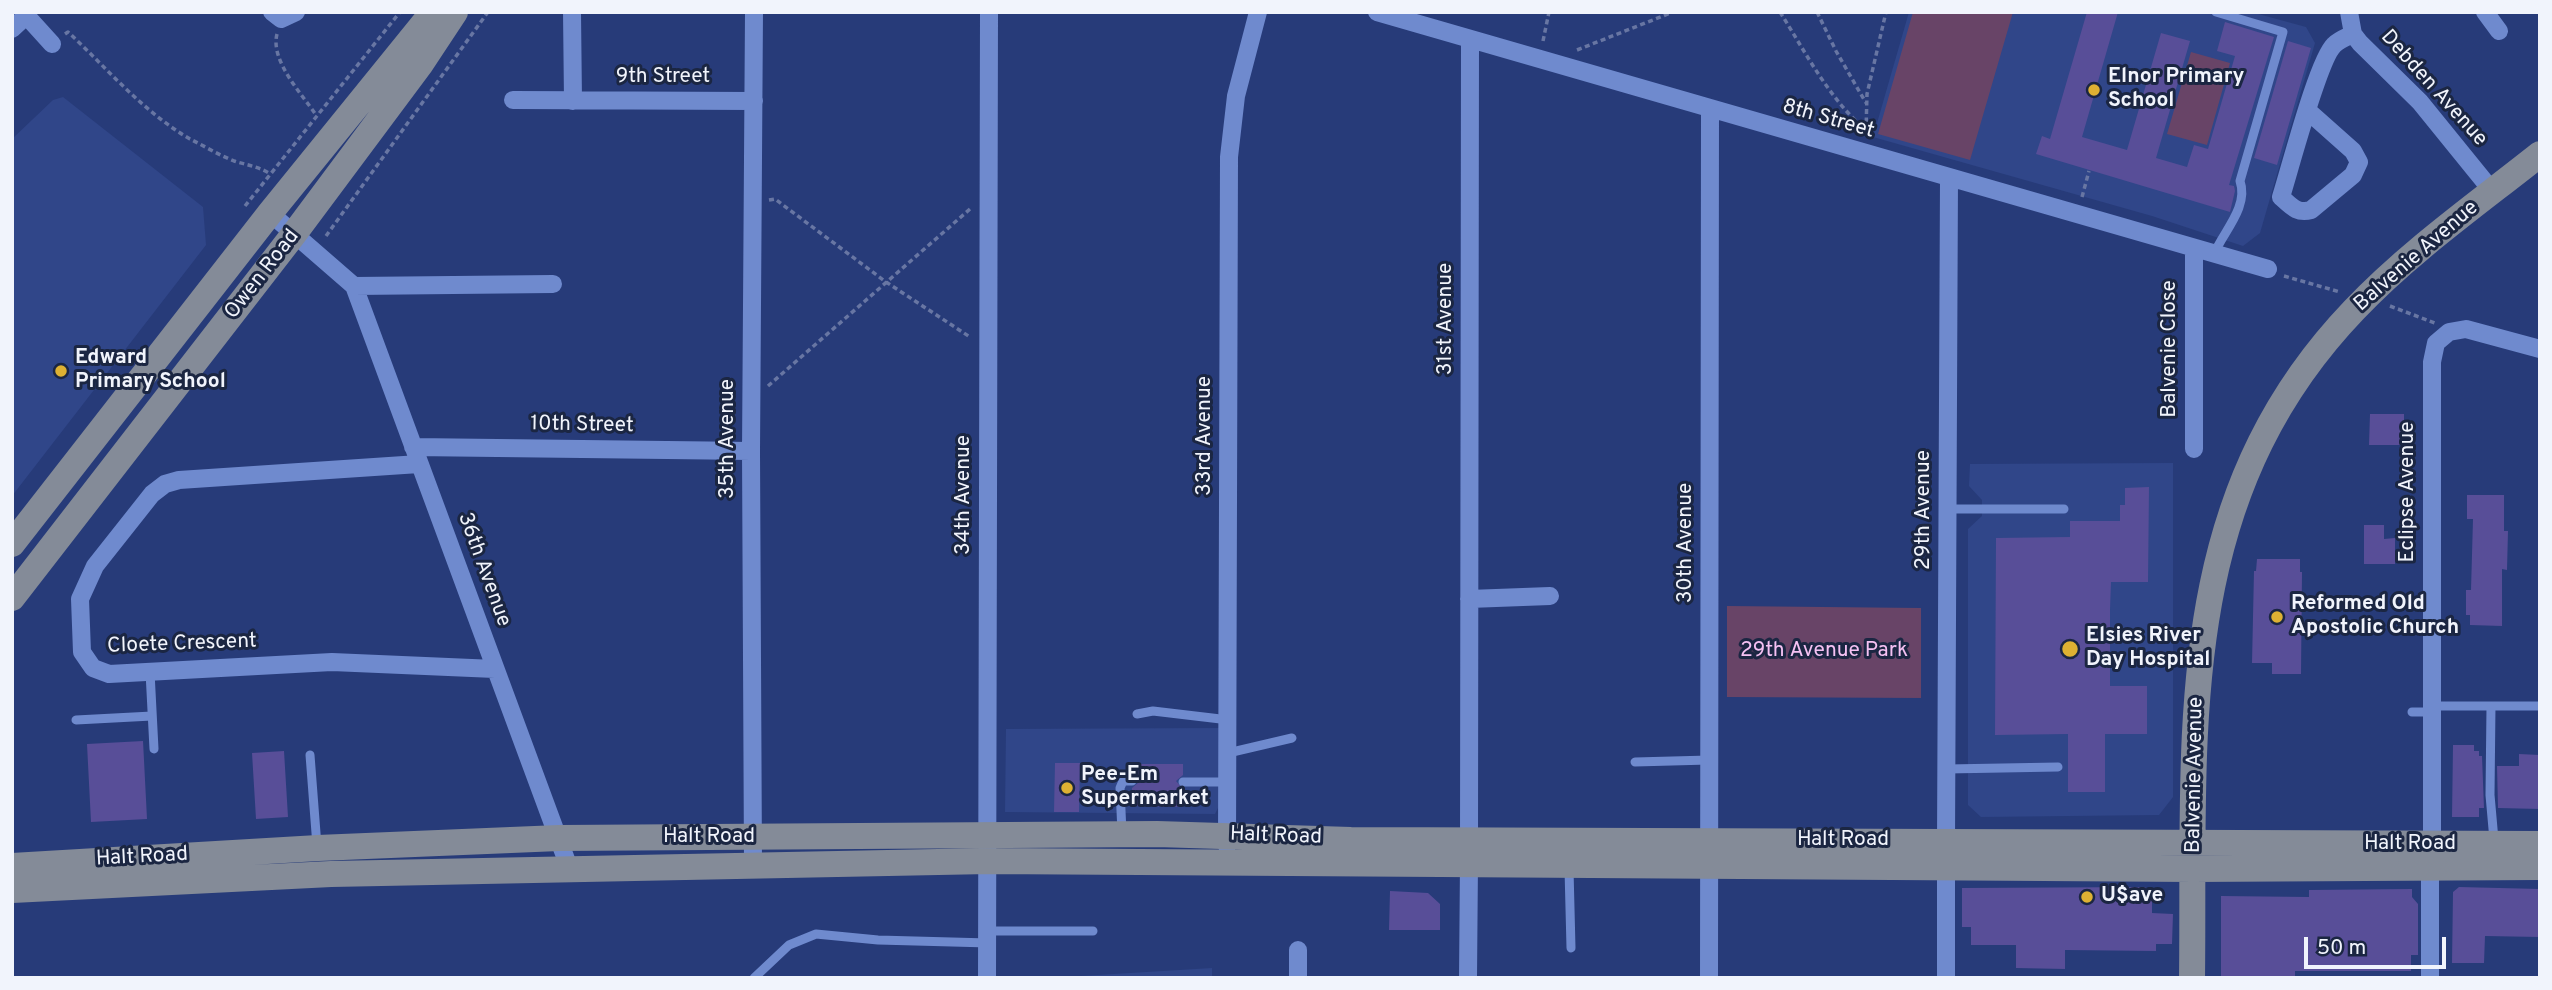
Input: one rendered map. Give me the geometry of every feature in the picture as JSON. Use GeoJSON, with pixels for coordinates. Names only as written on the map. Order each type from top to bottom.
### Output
{"type":"FeatureCollection","features":[{"type":"Feature","properties":{"kind":"street","name":"Owen Road"},"geometry":{"type":"LineString","coordinates":[[16,532],[433,12]]}},
{"type":"Feature","properties":{"kind":"street","name":"Owen Road"},"geometry":{"type":"LineString","coordinates":[[12,598],[294,234],[420,65],[455,12]]}},
{"type":"Feature","properties":{"kind":"street"},"geometry":{"type":"LineString","coordinates":[[572,12],[573,101]]}},
{"type":"Feature","properties":{"kind":"street","name":"35th Avenue"},"geometry":{"type":"LineString","coordinates":[[752,865],[751,390],[754,12]]}},
{"type":"Feature","properties":{"kind":"street","name":"34th Avenue"},"geometry":{"type":"LineString","coordinates":[[987,978],[989,12]]}},
{"type":"Feature","properties":{"kind":"street","name":"33rd Avenue"},"geometry":{"type":"LineString","coordinates":[[1226,862],[1229,720],[1229,157],[1236,96],[1258,12]]}},
{"type":"Feature","properties":{"kind":"street","name":"8th Street"},"geometry":{"type":"LineString","coordinates":[[1377,12],[2273,272]]}},
{"type":"Feature","properties":{"kind":"street","name":"Debden Avenue"},"geometry":{"type":"LineString","coordinates":[[2349,12],[2354,34],[2371,55],[2420,102],[2493,192]]}},
{"type":"Feature","properties":{"kind":"street"},"geometry":{"type":"LineString","coordinates":[[2485,12],[2499,31]]}},
{"type":"Feature","properties":{"kind":"street"},"geometry":{"type":"LineString","coordinates":[[12,29],[25,14],[52,44]]}},
{"type":"Feature","properties":{"kind":"street"},"geometry":{"type":"LineString","coordinates":[[2308,111],[2353,151],[2359,162],[2353,175],[2311,210],[2303,212],[2295,210],[2281,197],[2308,111],[2326,58],[2334,45],[2354,34]]}},
{"type":"Feature","properties":{"kind":"street","name":"31st Avenue"},"geometry":{"type":"LineString","coordinates":[[1468,978],[1471,40]]}},
{"type":"Feature","properties":{"kind":"street","name":"9th Street"},"geometry":{"type":"LineString","coordinates":[[513,100],[754,101]]}},
{"type":"Feature","properties":{"kind":"street","name":"30th Avenue"},"geometry":{"type":"LineString","coordinates":[[1709,978],[1710,109]]}},
{"type":"Feature","properties":{"kind":"street","name":"Balvenie Avenue"},"geometry":{"type":"LineString","coordinates":[[2192,978],[2200,649],[2212,577],[2229,515],[2246,472],[2260,442],[2306,367],[2352,311],[2407,261],[2540,154]]}},
{"type":"Feature","properties":{"kind":"street","name":"29th Avenue"},"geometry":{"type":"LineString","coordinates":[[1945,978],[1950,178]]}},
{"type":"Feature","properties":{"kind":"street","name":"36th Avenue"},"geometry":{"type":"LineString","coordinates":[[270,213],[354,286],[570,870]]}},
{"type":"Feature","properties":{"kind":"street","name":"Balvenie Close"},"geometry":{"type":"LineString","coordinates":[[2194,248],[2194,449]]}},
{"type":"Feature","properties":{"kind":"street"},"geometry":{"type":"LineString","coordinates":[[354,286],[553,284]]}},
{"type":"Feature","properties":{"kind":"street","name":"Eclipse Avenue"},"geometry":{"type":"LineString","coordinates":[[2430,978],[2432,362],[2436,343],[2449,332],[2466,328],[2540,349]]}},
{"type":"Feature","properties":{"kind":"street","name":"10th Street"},"geometry":{"type":"LineString","coordinates":[[416,456],[751,451]]}},
{"type":"Feature","properties":{"kind":"street","name":"Cloete Crescent"},"geometry":{"type":"LineString","coordinates":[[416,456],[179,480],[165,484],[152,494],[95,566],[83,590],[78,609],[82,652],[93,668],[109,674],[332,662],[495,669]]}},
{"type":"Feature","properties":{"kind":"street"},"geometry":{"type":"LineString","coordinates":[[1469,598],[1550,596]]}},
{"type":"Feature","properties":{"kind":"street","name":"Halt Road"},"geometry":{"type":"LineString","coordinates":[[12,890],[331,874],[752,865],[989,849],[1122,835],[1227,835],[1351,841],[1569,864],[1709,852]]}},
{"type":"Feature","properties":{"kind":"street","name":"Halt Road"},"geometry":{"type":"LineString","coordinates":[[12,866],[317,848],[559,838],[752,837],[1226,862],[1469,852],[1709,852],[2194,857],[2431,856],[2540,867]]}},
{"type":"Feature","properties":{"kind":"street","name":"Halt Road"},"geometry":{"type":"LineString","coordinates":[[2431,856],[2494,845],[2540,845]]}},
{"type":"Feature","properties":{"kind":"street"},"geometry":{"type":"LineString","coordinates":[[1298,950],[1298,978]]}},
{"type":"Feature","properties":{"kind":"lane"},"geometry":{"type":"LineString","coordinates":[[2214,254],[2238,212],[2242,189],[2240,181],[2283,32],[2216,12]]}},
{"type":"Feature","properties":{"kind":"lane"},"geometry":{"type":"LineString","coordinates":[[1948,509],[2064,509]]}},
{"type":"Feature","properties":{"kind":"lane"},"geometry":{"type":"LineString","coordinates":[[150,673],[154,749]]}},
{"type":"Feature","properties":{"kind":"lane"},"geometry":{"type":"LineString","coordinates":[[2491,706],[2490,795],[2494,813],[2494,845]]}},
{"type":"Feature","properties":{"kind":"lane"},"geometry":{"type":"LineString","coordinates":[[2412,712],[2491,706],[2540,706]]}},
{"type":"Feature","properties":{"kind":"lane"},"geometry":{"type":"LineString","coordinates":[[1137,714],[1153,711],[1229,720]]}},
{"type":"Feature","properties":{"kind":"lane"},"geometry":{"type":"LineString","coordinates":[[76,720],[152,716]]}},
{"type":"Feature","properties":{"kind":"lane"},"geometry":{"type":"LineString","coordinates":[[1228,753],[1292,737]]}},
{"type":"Feature","properties":{"kind":"lane"},"geometry":{"type":"LineString","coordinates":[[310,755],[317,848]]}},
{"type":"Feature","properties":{"kind":"lane"},"geometry":{"type":"LineString","coordinates":[[1635,762],[1709,760]]}},
{"type":"Feature","properties":{"kind":"lane"},"geometry":{"type":"LineString","coordinates":[[1947,769],[2058,767]]}},
{"type":"Feature","properties":{"kind":"lane"},"geometry":{"type":"LineString","coordinates":[[1122,835],[1120,788],[1123,782],[1132,781]]}},
{"type":"Feature","properties":{"kind":"lane"},"geometry":{"type":"LineString","coordinates":[[1183,782],[1228,782]]}},
{"type":"Feature","properties":{"kind":"lane"},"geometry":{"type":"LineString","coordinates":[[1569,864],[1571,948]]}},
{"type":"Feature","properties":{"kind":"lane"},"geometry":{"type":"LineString","coordinates":[[754,978],[789,945],[816,934],[878,940],[1093,931]]}},
{"type":"Feature","properties":{"kind":"path"},"geometry":{"type":"LineString","coordinates":[[326,236],[488,12]]}},
{"type":"Feature","properties":{"kind":"path"},"geometry":{"type":"LineString","coordinates":[[1540,47],[1549,12]]}},
{"type":"Feature","properties":{"kind":"path"},"geometry":{"type":"LineString","coordinates":[[1568,56],[1606,37],[1673,12]]}},
{"type":"Feature","properties":{"kind":"path"},"geometry":{"type":"LineString","coordinates":[[1780,12],[1826,84],[1854,120],[1866,130]]}},
{"type":"Feature","properties":{"kind":"path"},"geometry":{"type":"LineString","coordinates":[[1817,12],[1836,51],[1867,103]]}},
{"type":"Feature","properties":{"kind":"path"},"geometry":{"type":"LineString","coordinates":[[1867,144],[1867,103],[1886,12]]}},
{"type":"Feature","properties":{"kind":"path"},"geometry":{"type":"LineString","coordinates":[[283,14],[275,42],[285,71],[316,115]]}},
{"type":"Feature","properties":{"kind":"path"},"geometry":{"type":"LineString","coordinates":[[52,44],[68,32],[114,80],[189,138],[235,161],[257,166],[269,173]]}},
{"type":"Feature","properties":{"kind":"path"},"geometry":{"type":"LineString","coordinates":[[2079,205],[2089,171]]}},
{"type":"Feature","properties":{"kind":"path"},"geometry":{"type":"LineString","coordinates":[[753,201],[775,199],[886,282],[972,338],[988,339]]}},
{"type":"Feature","properties":{"kind":"path"},"geometry":{"type":"LineString","coordinates":[[751,390],[765,388],[974,206],[988,203]]}},
{"type":"Feature","properties":{"kind":"path"},"geometry":{"type":"LineString","coordinates":[[2273,272],[2346,294]]}},
{"type":"Feature","properties":{"kind":"path"},"geometry":{"type":"LineString","coordinates":[[2385,304],[2436,323]]}},
{"type":"Feature","properties":{"kind":"shaded area","name":"Elnor Primary School"},"geometry":{"type":"Polygon","coordinates":[[[1909,12],[2251,12],[2306,27],[2315,43],[2260,233],[2243,246],[2152,216],[1873,137],[1909,12]]]}},
{"type":"Feature","properties":{"kind":"shaded area","name":"Edward Primary School"},"geometry":{"type":"Polygon","coordinates":[[[63,97],[203,207],[206,245],[12,496],[12,139],[53,100],[63,97]]]}},
{"type":"Feature","properties":{"kind":"shaded area","name":"Elsies River Day Hospital"},"geometry":{"type":"Polygon","coordinates":[[[2173,463],[2173,797],[2159,815],[1981,817],[1968,805],[1968,529],[1982,516],[1982,500],[1969,486],[1970,464],[2173,463]]]}},
{"type":"Feature","properties":{"kind":"shaded area"},"geometry":{"type":"Polygon","coordinates":[[[1219,728],[1219,806],[1215,814],[1005,812],[1006,729],[1219,728]]]}},
{"type":"Feature","properties":{"kind":"shaded area"},"geometry":{"type":"Polygon","coordinates":[[[1212,968],[1212,978],[1048,978],[1212,968]]]}},
{"type":"Feature","properties":{"kind":"green space"},"geometry":{"type":"Polygon","coordinates":[[[1913,12],[2013,12],[1970,160],[1878,134],[1913,12]]]}},
{"type":"Feature","properties":{"kind":"green space"},"geometry":{"type":"Polygon","coordinates":[[[2191,52],[2230,63],[2207,145],[2167,134],[2191,52]]]}},
{"type":"Feature","properties":{"kind":"green space","name":"29th Avenue Park"},"geometry":{"type":"Polygon","coordinates":[[[1727,606],[1921,608],[1921,698],[1727,697],[1727,606]]]}},
{"type":"Feature","properties":{"kind":"building"},"geometry":{"type":"Polygon","coordinates":[[[2087,12],[2118,12],[2082,137],[2127,150],[2161,33],[2190,41],[2156,158],[2187,167],[2194,145],[2208,149],[2235,56],[2217,51],[2225,22],[2274,37],[2229,185],[2234,186],[2235,191],[2230,212],[2036,154],[2042,136],[2050,139],[2087,12]]]}},
{"type":"Feature","properties":{"kind":"building"},"geometry":{"type":"Polygon","coordinates":[[[2288,41],[2311,48],[2277,165],[2254,158],[2288,41]]]}},
{"type":"Feature","properties":{"kind":"building"},"geometry":{"type":"Polygon","coordinates":[[[2370,414],[2404,414],[2404,445],[2369,445],[2370,414]]]}},
{"type":"Feature","properties":{"kind":"building"},"geometry":{"type":"Polygon","coordinates":[[[2149,487],[2148,582],[2111,582],[2110,610],[2110,686],[2147,686],[2147,734],[2105,734],[2105,792],[2068,792],[2068,734],[1995,735],[1996,538],[2070,537],[2070,521],[2120,521],[2120,505],[2125,505],[2125,488],[2149,487]]]}},
{"type":"Feature","properties":{"kind":"building"},"geometry":{"type":"Polygon","coordinates":[[[2467,495],[2504,495],[2504,531],[2508,531],[2507,570],[2502,569],[2502,626],[2470,625],[2470,615],[2466,615],[2466,590],[2471,590],[2473,519],[2467,519],[2467,495]]]}},
{"type":"Feature","properties":{"kind":"building"},"geometry":{"type":"Polygon","coordinates":[[[2364,525],[2384,525],[2384,539],[2395,538],[2395,564],[2364,564],[2364,525]]]}},
{"type":"Feature","properties":{"kind":"building","name":"Reformed Old Apostolic Church"},"geometry":{"type":"Polygon","coordinates":[[[2257,559],[2300,559],[2301,674],[2272,674],[2272,663],[2252,663],[2254,571],[2257,559]]]}},
{"type":"Feature","properties":{"kind":"building"},"geometry":{"type":"Polygon","coordinates":[[[143,741],[147,819],[91,822],[87,744],[143,741]]]}},
{"type":"Feature","properties":{"kind":"building"},"geometry":{"type":"Polygon","coordinates":[[[2453,745],[2474,745],[2474,751],[2479,751],[2479,756],[2482,756],[2484,808],[2479,808],[2479,817],[2452,817],[2453,745]]]}},
{"type":"Feature","properties":{"kind":"building"},"geometry":{"type":"Polygon","coordinates":[[[284,751],[288,817],[256,819],[252,753],[284,751]]]}},
{"type":"Feature","properties":{"kind":"building"},"geometry":{"type":"Polygon","coordinates":[[[2519,754],[2540,755],[2540,809],[2498,808],[2497,766],[2519,766],[2519,754]]]}},
{"type":"Feature","properties":{"kind":"building","name":"Pee-Em Supermarket"},"geometry":{"type":"Polygon","coordinates":[[[1055,763],[1080,763],[1079,812],[1054,812],[1055,763]]]}},
{"type":"Feature","properties":{"kind":"building"},"geometry":{"type":"Polygon","coordinates":[[[1132,764],[1183,764],[1183,775],[1176,781],[1183,789],[1183,807],[1132,806],[1132,788],[1139,782],[1132,774],[1132,764]]]}},
{"type":"Feature","properties":{"kind":"building"},"geometry":{"type":"Polygon","coordinates":[[[2145,887],[2152,894],[2152,913],[2173,914],[2172,944],[2156,944],[2156,951],[2065,950],[2065,969],[2016,968],[2016,945],[1971,945],[1971,927],[1962,927],[1962,888],[2145,887]]]}},
{"type":"Feature","properties":{"kind":"building"},"geometry":{"type":"Polygon","coordinates":[[[2459,887],[2540,889],[2540,937],[2485,936],[2484,963],[2452,963],[2453,892],[2459,887]]]}},
{"type":"Feature","properties":{"kind":"building"},"geometry":{"type":"Polygon","coordinates":[[[2412,889],[2412,897],[2418,904],[2418,955],[2411,955],[2411,971],[2295,971],[2295,978],[2221,978],[2221,896],[2309,897],[2309,890],[2412,889]]]}},
{"type":"Feature","properties":{"kind":"building"},"geometry":{"type":"Polygon","coordinates":[[[1390,891],[1428,893],[1440,904],[1440,930],[1389,930],[1390,891]]]}},
{"type":"Feature","properties":{"kind":"place","name":"Elnor Primary School"},"geometry":{"type":"Point","coordinates":[2094,90]}},
{"type":"Feature","properties":{"kind":"place","name":"Edward Primary School"},"geometry":{"type":"Point","coordinates":[61,371]}},
{"type":"Feature","properties":{"kind":"place","name":"Reformed Old Apostolic Church"},"geometry":{"type":"Point","coordinates":[2277,617]}},
{"type":"Feature","properties":{"kind":"place","name":"Elsies River Day Hospital"},"geometry":{"type":"Point","coordinates":[2070,649]}},
{"type":"Feature","properties":{"kind":"place","name":"Pee-Em Supermarket"},"geometry":{"type":"Point","coordinates":[1067,788]}},
{"type":"Feature","properties":{"kind":"place","name":"U$ave"},"geometry":{"type":"Point","coordinates":[2087,897]}}]}
